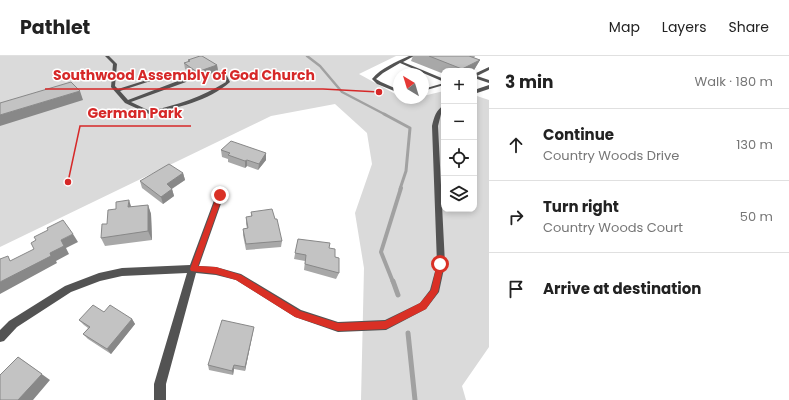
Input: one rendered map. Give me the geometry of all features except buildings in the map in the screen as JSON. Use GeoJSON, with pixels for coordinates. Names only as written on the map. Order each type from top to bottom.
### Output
{"type":"FeatureCollection","features":[{"type":"Feature","properties":{"kind":"street"},"geometry":{"type":"LineString","coordinates":[[477,91],[489,87]]}},
{"type":"Feature","properties":{"kind":"street"},"geometry":{"type":"LineString","coordinates":[[0,337],[14,324],[68,289],[99,277],[122,272],[193,269],[216,270],[238,277],[298,314],[338,327],[386,325],[423,306],[434,292],[440,264],[435,126],[438,114],[441,110]]}},
{"type":"Feature","properties":{"kind":"street"},"geometry":{"type":"LineString","coordinates":[[160,400],[160,384],[193,269],[220,195]]}},
{"type":"Feature","properties":{"kind":"lane"},"geometry":{"type":"LineString","coordinates":[[107,56],[115,64],[113,86],[127,102],[149,113],[174,107],[216,91],[228,82],[222,73]]}},
{"type":"Feature","properties":{"kind":"lane"},"geometry":{"type":"LineString","coordinates":[[393,90],[379,84],[374,79],[376,76],[412,56]]}},
{"type":"Feature","properties":{"kind":"lane"},"geometry":{"type":"LineString","coordinates":[[401,62],[441,80]]}},
{"type":"Feature","properties":{"kind":"lane"},"geometry":{"type":"LineString","coordinates":[[477,74],[489,68]]}},
{"type":"Feature","properties":{"kind":"lane"},"geometry":{"type":"LineString","coordinates":[[117,91],[172,72],[186,80],[127,102]]}},
{"type":"Feature","properties":{"kind":"lane"},"geometry":{"type":"LineString","coordinates":[[477,77],[489,82]]}},
{"type":"Feature","properties":{"kind":"lane"},"geometry":{"type":"LineString","coordinates":[[429,88],[441,85]]}},
{"type":"Feature","properties":{"kind":"shaded area"},"geometry":{"type":"Polygon","coordinates":[[[0,56],[396,56],[359,74],[393,93],[393,104],[429,104],[429,95],[441,92],[441,212],[477,212],[477,96],[489,100],[489,347],[462,386],[466,400],[361,400],[364,268],[355,213],[372,164],[367,133],[335,104],[271,116],[0,247],[0,56]]]}},
{"type":"Feature","properties":{"kind":"waterway"},"geometry":{"type":"LineString","coordinates":[[307,56],[320,66],[342,92],[386,115]]}},
{"type":"Feature","properties":{"kind":"waterway"},"geometry":{"type":"LineString","coordinates":[[384,114],[410,128],[406,171],[400,189]]}},
{"type":"Feature","properties":{"kind":"waterway"},"geometry":{"type":"LineString","coordinates":[[393,282],[381,252],[401,188]]}},
{"type":"Feature","properties":{"kind":"waterway"},"geometry":{"type":"LineString","coordinates":[[393,281],[398,295]]}},
{"type":"Feature","properties":{"kind":"waterway"},"geometry":{"type":"LineString","coordinates":[[408,333],[415,400]]}},
{"type":"Feature","properties":{"kind":"place","name":"Southwood Assembly of God Church"},"geometry":{"type":"Point","coordinates":[379,92]}},
{"type":"Feature","properties":{"kind":"place","name":"German Park"},"geometry":{"type":"Point","coordinates":[68,182]}},
{"type":"Feature","properties":{"kind":"route"},"geometry":{"type":"LineString","coordinates":[[220,195],[193,269],[216,270],[238,277],[298,314],[338,327],[386,325],[423,306],[434,292],[440,264]]}}]}
